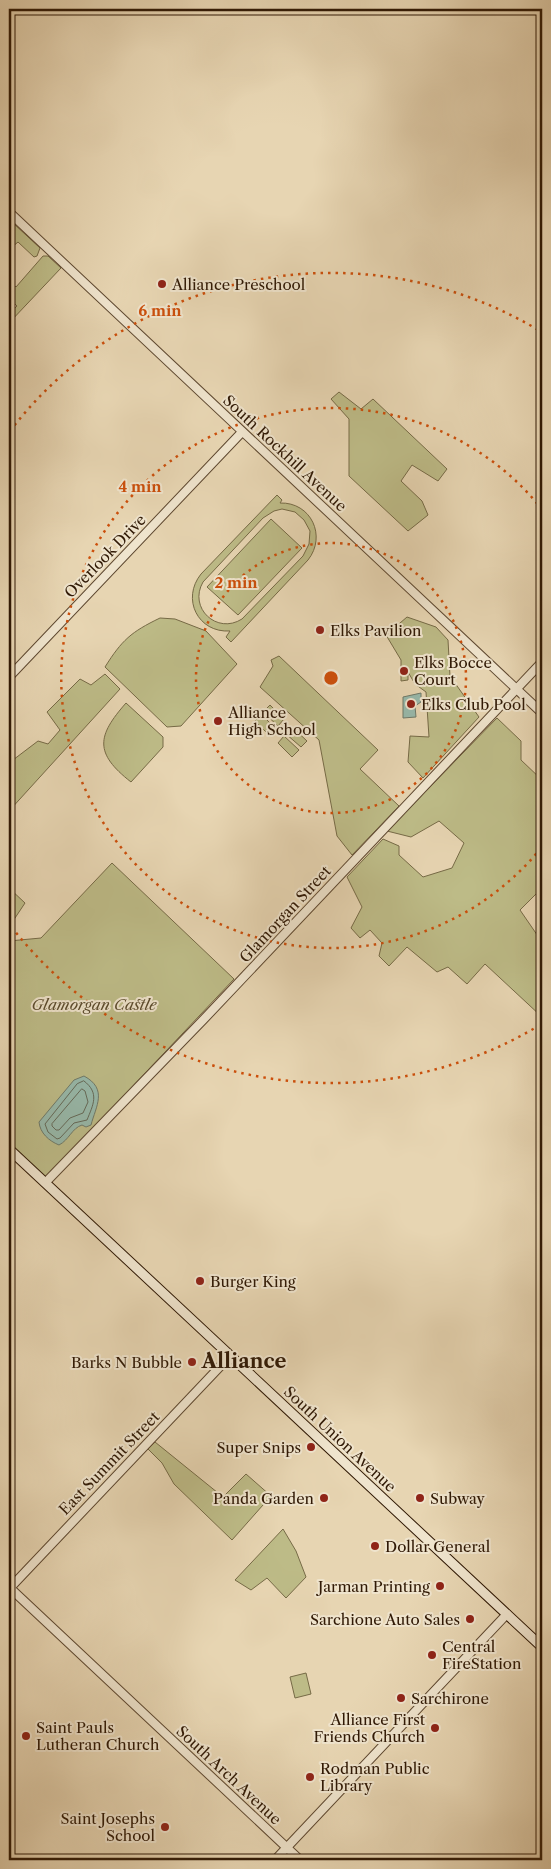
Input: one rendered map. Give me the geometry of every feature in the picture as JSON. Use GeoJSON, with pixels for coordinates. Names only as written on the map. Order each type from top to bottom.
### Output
{"type":"FeatureCollection","features":[{"type":"Feature","properties":{"kind":"main road","name":"South Union Avenue"},"geometry":{"type":"LineString","coordinates":[[9,1149],[542,1647]]}},
{"type":"Feature","properties":{"kind":"street","name":"South Rockhill Avenue"},"geometry":{"type":"LineString","coordinates":[[9,212],[542,713]]}},
{"type":"Feature","properties":{"kind":"street","name":"Overlook Drive"},"geometry":{"type":"LineString","coordinates":[[9,677],[242,432]]}},
{"type":"Feature","properties":{"kind":"street","name":"Glamorgan Street"},"geometry":{"type":"LineString","coordinates":[[45,1183],[204,1019],[542,662]]}},
{"type":"Feature","properties":{"kind":"street","name":"East Summit Street"},"geometry":{"type":"LineString","coordinates":[[9,1588],[230,1356]]}},
{"type":"Feature","properties":{"kind":"street","name":"South Arch Avenue"},"geometry":{"type":"LineString","coordinates":[[9,1588],[300,1860]]}},
{"type":"Feature","properties":{"kind":"street"},"geometry":{"type":"LineString","coordinates":[[275,1860],[507,1614]]}},
{"type":"Feature","properties":{"kind":"green space"},"geometry":{"type":"Polygon","coordinates":[[[9,223],[13,223],[40,248],[37,256],[34,257],[18,242],[11,248],[9,245],[9,223]]]}},
{"type":"Feature","properties":{"kind":"green space"},"geometry":{"type":"Polygon","coordinates":[[[43,256],[48,256],[61,268],[9,323],[9,314],[17,306],[14,303],[11,305],[9,302],[9,280],[16,287],[43,256]]]}},
{"type":"Feature","properties":{"kind":"green space"},"geometry":{"type":"Polygon","coordinates":[[[339,392],[361,409],[373,399],[447,469],[438,481],[412,465],[401,481],[422,501],[428,515],[408,531],[349,476],[349,419],[331,399],[339,392]]]}},
{"type":"Feature","properties":{"kind":"green space"},"geometry":{"type":"Polygon","coordinates":[[[277,495],[282,500],[280,503],[291,504],[300,508],[313,522],[316,531],[316,541],[314,551],[308,560],[231,642],[226,637],[230,631],[219,630],[209,626],[196,613],[193,604],[193,594],[195,584],[201,574],[277,495]],[[282,509],[274,511],[263,518],[203,582],[199,592],[199,601],[202,609],[208,616],[223,624],[233,623],[242,619],[303,556],[309,544],[310,531],[304,520],[295,512],[282,509]]]}},
{"type":"Feature","properties":{"kind":"green space"},"geometry":{"type":"Polygon","coordinates":[[[271,519],[302,548],[238,615],[207,587],[271,519]]]}},
{"type":"Feature","properties":{"kind":"green space"},"geometry":{"type":"Polygon","coordinates":[[[407,617],[436,627],[448,640],[450,676],[479,717],[423,778],[408,762],[410,736],[429,737],[426,692],[415,684],[408,672],[408,680],[401,681],[401,660],[386,635],[407,617]]]}},
{"type":"Feature","properties":{"kind":"green space"},"geometry":{"type":"Polygon","coordinates":[[[160,618],[175,619],[206,631],[237,664],[181,726],[167,727],[105,667],[122,643],[134,633],[160,618]]]}},
{"type":"Feature","properties":{"kind":"green space"},"geometry":{"type":"Polygon","coordinates":[[[279,656],[378,750],[360,769],[399,806],[352,855],[337,836],[319,740],[260,687],[273,666],[271,660],[279,656]]]}},
{"type":"Feature","properties":{"kind":"green space"},"geometry":{"type":"Polygon","coordinates":[[[105,674],[120,689],[9,811],[9,763],[38,741],[48,744],[60,730],[47,712],[80,679],[91,685],[105,674]]]}},
{"type":"Feature","properties":{"kind":"green space"},"geometry":{"type":"Polygon","coordinates":[[[126,703],[163,737],[163,747],[131,782],[111,762],[104,744],[109,725],[126,703]]]}},
{"type":"Feature","properties":{"kind":"green space"},"geometry":{"type":"Polygon","coordinates":[[[270,705],[284,719],[278,726],[263,712],[270,705]]]}},
{"type":"Feature","properties":{"kind":"green space"},"geometry":{"type":"Polygon","coordinates":[[[261,714],[275,728],[269,735],[255,721],[261,714]]]}},
{"type":"Feature","properties":{"kind":"green space"},"geometry":{"type":"Polygon","coordinates":[[[497,718],[521,741],[521,760],[542,780],[542,876],[538,880],[538,892],[520,910],[542,942],[542,972],[539,976],[542,979],[542,1017],[485,964],[467,984],[448,967],[437,972],[407,947],[389,966],[379,956],[382,943],[370,930],[360,938],[351,928],[362,907],[347,877],[383,839],[399,846],[399,855],[423,877],[452,868],[464,843],[439,821],[411,837],[387,831],[497,718]]]}},
{"type":"Feature","properties":{"kind":"green space"},"geometry":{"type":"Polygon","coordinates":[[[292,727],[307,741],[301,747],[286,734],[292,727]]]}},
{"type":"Feature","properties":{"kind":"green space"},"geometry":{"type":"Polygon","coordinates":[[[284,736],[299,750],[292,757],[278,743],[284,736]]]}},
{"type":"Feature","properties":{"kind":"green space","name":"Glamorgan Castle"},"geometry":{"type":"Polygon","coordinates":[[[112,863],[234,979],[46,1178],[9,1143],[9,941],[41,938],[112,863]]]}},
{"type":"Feature","properties":{"kind":"green space"},"geometry":{"type":"Polygon","coordinates":[[[9,888],[25,903],[9,927],[9,888]]]}},
{"type":"Feature","properties":{"kind":"green space"},"geometry":{"type":"Polygon","coordinates":[[[155,1442],[223,1497],[246,1474],[271,1496],[232,1540],[174,1484],[162,1463],[148,1449],[155,1442]]]}},
{"type":"Feature","properties":{"kind":"green space"},"geometry":{"type":"Polygon","coordinates":[[[283,1529],[296,1551],[306,1577],[286,1598],[267,1578],[251,1590],[235,1580],[283,1529]]]}},
{"type":"Feature","properties":{"kind":"green space"},"geometry":{"type":"Polygon","coordinates":[[[306,1673],[311,1694],[295,1698],[290,1677],[306,1673]]]}},
{"type":"Feature","properties":{"kind":"water","name":"Elks Club Pool"},"geometry":{"type":"Polygon","coordinates":[[[421,693],[421,702],[415,706],[416,717],[403,718],[403,697],[421,693]]]}},
{"type":"Feature","properties":{"kind":"water"},"geometry":{"type":"Polygon","coordinates":[[[84,1076],[96,1086],[98,1092],[97,1105],[91,1125],[86,1127],[82,1125],[59,1145],[46,1136],[41,1130],[39,1122],[74,1080],[84,1076]]]}},
{"type":"Feature","properties":{"kind":"place","name":"Alliance Preschool"},"geometry":{"type":"Point","coordinates":[162,284]}},
{"type":"Feature","properties":{"kind":"place","name":"Elks Pavilion"},"geometry":{"type":"Point","coordinates":[320,630]}},
{"type":"Feature","properties":{"kind":"place","name":"Elks Bocce Court"},"geometry":{"type":"Point","coordinates":[404,671]}},
{"type":"Feature","properties":{"kind":"place","name":"Elks Club Pool"},"geometry":{"type":"Point","coordinates":[411,704]}},
{"type":"Feature","properties":{"kind":"place","name":"Alliance High School"},"geometry":{"type":"Point","coordinates":[218,721]}},
{"type":"Feature","properties":{"kind":"place","name":"Burger King"},"geometry":{"type":"Point","coordinates":[200,1281]}},
{"type":"Feature","properties":{"kind":"place","name":"Barks N Bubble"},"geometry":{"type":"Point","coordinates":[192,1362]}},
{"type":"Feature","properties":{"kind":"place","name":"Super Snips"},"geometry":{"type":"Point","coordinates":[311,1447]}},
{"type":"Feature","properties":{"kind":"place","name":"Panda Garden"},"geometry":{"type":"Point","coordinates":[324,1498]}},
{"type":"Feature","properties":{"kind":"place","name":"Subway"},"geometry":{"type":"Point","coordinates":[420,1498]}},
{"type":"Feature","properties":{"kind":"place","name":"Dollar General"},"geometry":{"type":"Point","coordinates":[375,1546]}},
{"type":"Feature","properties":{"kind":"place","name":"Jarman Printing"},"geometry":{"type":"Point","coordinates":[440,1586]}},
{"type":"Feature","properties":{"kind":"place","name":"Sarchione Auto Sales"},"geometry":{"type":"Point","coordinates":[470,1619]}},
{"type":"Feature","properties":{"kind":"place","name":"Central FireStation"},"geometry":{"type":"Point","coordinates":[432,1655]}},
{"type":"Feature","properties":{"kind":"place","name":"Sarchirone"},"geometry":{"type":"Point","coordinates":[401,1698]}},
{"type":"Feature","properties":{"kind":"place","name":"Alliance First Friends Church"},"geometry":{"type":"Point","coordinates":[435,1728]}},
{"type":"Feature","properties":{"kind":"place","name":"Saint Pauls Lutheran Church"},"geometry":{"type":"Point","coordinates":[26,1736]}},
{"type":"Feature","properties":{"kind":"place","name":"Rodman Public Library"},"geometry":{"type":"Point","coordinates":[310,1777]}},
{"type":"Feature","properties":{"kind":"place","name":"Saint Josephs School"},"geometry":{"type":"Point","coordinates":[165,1827]}},
{"type":"Feature","properties":{"kind":"district","name":"Alliance"},"geometry":{"type":"Point","coordinates":[244,1361]}}]}
